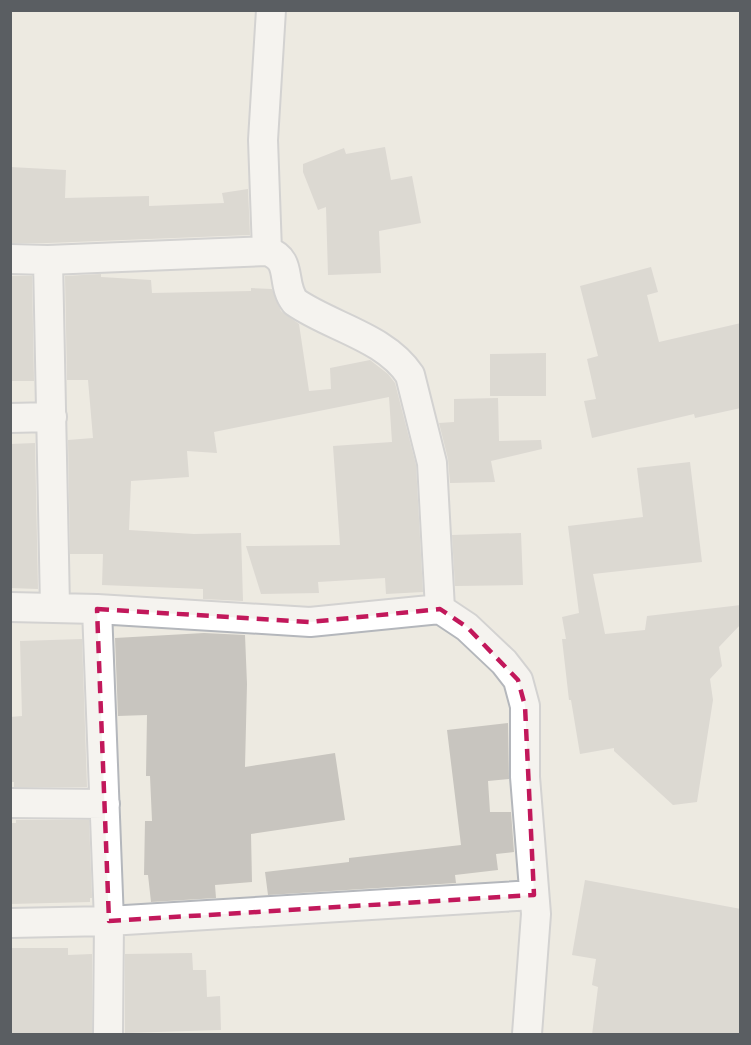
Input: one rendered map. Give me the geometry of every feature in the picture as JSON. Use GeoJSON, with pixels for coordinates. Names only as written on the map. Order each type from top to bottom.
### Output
{"type":"FeatureCollection","features":[{"type":"Feature","properties":{"kind":"street"},"geometry":{"type":"LineString","coordinates":[[267,18],[263,140],[267,251]]}},
{"type":"Feature","properties":{"kind":"street"},"geometry":{"type":"LineString","coordinates":[[10,259],[48,260],[267,251],[276,254],[283,260],[287,284],[295,302],[366,339],[402,363],[410,375],[432,462],[440,609]]}},
{"type":"Feature","properties":{"kind":"street"},"geometry":{"type":"LineString","coordinates":[[48,260],[54,607]]}},
{"type":"Feature","properties":{"kind":"street"},"geometry":{"type":"LineString","coordinates":[[10,418],[52,417]]}},
{"type":"Feature","properties":{"kind":"street"},"geometry":{"type":"LineString","coordinates":[[10,607],[97,609],[310,622],[440,609],[467,627],[504,662],[518,680],[525,706],[525,777],[536,914],[527,1035]]}},
{"type":"Feature","properties":{"kind":"street"},"geometry":{"type":"LineString","coordinates":[[97,609],[109,921],[108,1035]]}},
{"type":"Feature","properties":{"kind":"street"},"geometry":{"type":"LineString","coordinates":[[10,803],[105,804]]}},
{"type":"Feature","properties":{"kind":"street"},"geometry":{"type":"LineString","coordinates":[[10,923],[109,921],[534,895]]}},
{"type":"Feature","properties":{"kind":"highlighted area"},"geometry":{"type":"Polygon","coordinates":[[[97,609],[310,622],[440,609],[467,627],[518,680],[525,706],[534,895],[109,921],[97,609]]]}},
{"type":"Feature","properties":{"kind":"building"},"geometry":{"type":"Polygon","coordinates":[[[385,147],[391,180],[412,176],[421,223],[379,231],[381,273],[328,275],[326,207],[318,210],[303,172],[303,164],[344,148],[346,154],[385,147]]]}},
{"type":"Feature","properties":{"kind":"building"},"geometry":{"type":"Polygon","coordinates":[[[10,167],[66,170],[65,198],[149,196],[149,206],[224,203],[222,193],[248,189],[250,235],[10,243],[10,167]]]}},
{"type":"Feature","properties":{"kind":"building"},"geometry":{"type":"Polygon","coordinates":[[[651,267],[658,292],[647,295],[659,342],[741,323],[741,408],[695,418],[694,414],[592,438],[584,401],[596,399],[587,359],[598,356],[580,286],[651,267]]]}},
{"type":"Feature","properties":{"kind":"building"},"geometry":{"type":"Polygon","coordinates":[[[101,274],[101,277],[151,280],[152,293],[272,289],[281,311],[299,324],[309,391],[331,389],[330,368],[370,360],[388,374],[395,383],[416,465],[423,592],[386,594],[385,578],[318,582],[319,593],[261,594],[246,546],[340,545],[333,446],[392,442],[389,397],[214,432],[217,453],[187,451],[189,477],[131,481],[129,530],[194,534],[241,533],[243,601],[203,599],[203,589],[102,585],[103,554],[70,554],[68,440],[93,438],[88,380],[67,380],[65,276],[101,274]]]}},
{"type":"Feature","properties":{"kind":"building"},"geometry":{"type":"Polygon","coordinates":[[[10,276],[32,276],[34,381],[10,381],[10,276]]]}},
{"type":"Feature","properties":{"kind":"building"},"geometry":{"type":"Polygon","coordinates":[[[546,353],[546,396],[490,396],[490,354],[546,353]]]}},
{"type":"Feature","properties":{"kind":"building"},"geometry":{"type":"Polygon","coordinates":[[[498,398],[499,441],[541,440],[542,449],[491,461],[495,482],[450,483],[448,459],[439,423],[454,422],[454,399],[498,398]]]}},
{"type":"Feature","properties":{"kind":"building"},"geometry":{"type":"Polygon","coordinates":[[[35,443],[38,589],[10,588],[10,444],[35,443]]]}},
{"type":"Feature","properties":{"kind":"building"},"geometry":{"type":"Polygon","coordinates":[[[690,462],[702,562],[593,574],[605,634],[645,630],[647,616],[741,605],[741,624],[719,647],[722,666],[710,679],[713,700],[697,802],[673,805],[614,751],[614,748],[580,754],[571,700],[569,700],[562,639],[566,639],[562,617],[579,613],[568,526],[643,517],[637,468],[690,462]]]}},
{"type":"Feature","properties":{"kind":"building"},"geometry":{"type":"Polygon","coordinates":[[[521,533],[523,585],[455,586],[452,535],[521,533]]]}},
{"type":"Feature","properties":{"kind":"building"},"geometry":{"type":"Polygon","coordinates":[[[204,633],[245,635],[247,684],[245,767],[335,753],[345,820],[251,834],[252,882],[215,885],[216,898],[151,902],[148,875],[144,875],[145,821],[152,821],[150,776],[146,776],[147,715],[118,716],[115,638],[204,633]]]}},
{"type":"Feature","properties":{"kind":"building"},"geometry":{"type":"Polygon","coordinates":[[[82,639],[87,787],[14,787],[14,782],[10,782],[10,717],[22,716],[20,641],[82,639]]]}},
{"type":"Feature","properties":{"kind":"building"},"geometry":{"type":"Polygon","coordinates":[[[508,723],[509,779],[488,781],[490,812],[511,812],[514,852],[496,854],[498,870],[455,875],[456,883],[268,895],[265,872],[349,862],[349,858],[461,845],[447,730],[508,723]]]}},
{"type":"Feature","properties":{"kind":"building"},"geometry":{"type":"Polygon","coordinates":[[[16,820],[89,820],[92,898],[90,902],[10,904],[10,823],[16,823],[16,820]]]}},
{"type":"Feature","properties":{"kind":"building"},"geometry":{"type":"Polygon","coordinates":[[[585,880],[741,909],[741,1035],[592,1035],[598,987],[592,985],[596,959],[572,955],[585,880]]]}},
{"type":"Feature","properties":{"kind":"building"},"geometry":{"type":"Polygon","coordinates":[[[10,948],[68,948],[68,955],[92,954],[92,1034],[10,1033],[10,948]]]}},
{"type":"Feature","properties":{"kind":"building"},"geometry":{"type":"Polygon","coordinates":[[[192,953],[193,970],[206,970],[207,997],[220,996],[221,1030],[125,1033],[125,954],[192,953]]]}}]}
